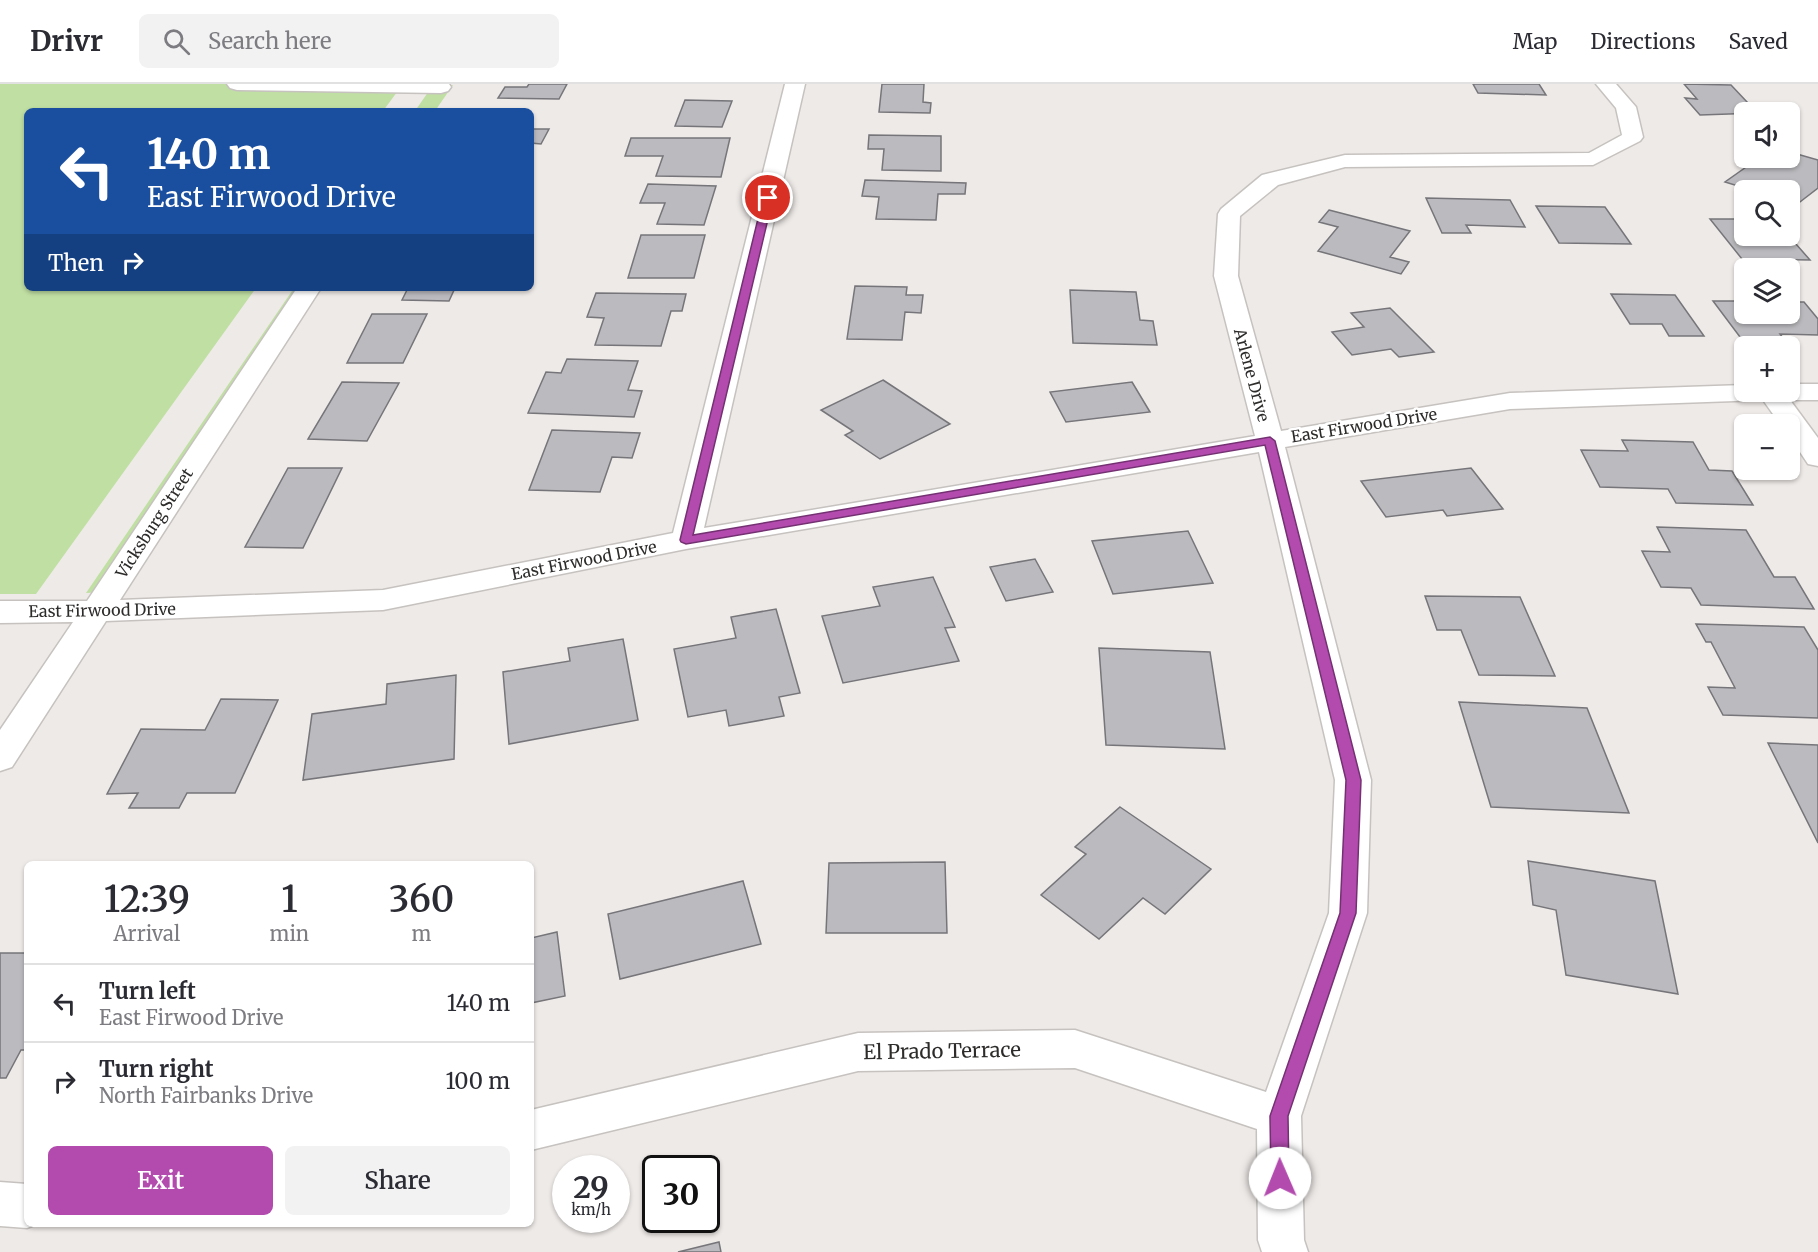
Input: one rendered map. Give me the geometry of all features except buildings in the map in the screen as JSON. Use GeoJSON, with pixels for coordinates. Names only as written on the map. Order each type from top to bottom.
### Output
{"type":"FeatureCollection","features":[{"type":"Feature","properties":{"kind":"street"},"geometry":{"type":"LineString","coordinates":[[237,84],[438,91]]}},
{"type":"Feature","properties":{"kind":"street"},"geometry":{"type":"LineString","coordinates":[[686,540],[795,84]]}},
{"type":"Feature","properties":{"kind":"street","name":"Arlene Drive"},"geometry":{"type":"LineString","coordinates":[[1285,1252],[1281,1240],[1279,1116],[1348,913],[1353,780],[1270,441],[1226,276],[1229,214],[1270,180],[1345,161],[1593,159],[1633,137],[1626,107],[1606,84]]}},
{"type":"Feature","properties":{"kind":"street","name":"Vicksburg Street"},"geometry":{"type":"LineString","coordinates":[[0,758],[307,291]]}},
{"type":"Feature","properties":{"kind":"street","name":"East Firwood Drive"},"geometry":{"type":"LineString","coordinates":[[0,612],[96,611],[383,600],[686,540],[1510,401],[1734,393]]}},
{"type":"Feature","properties":{"kind":"street","name":"East Firwood Drive"},"geometry":{"type":"LineString","coordinates":[[1800,393],[1818,393]]}},
{"type":"Feature","properties":{"kind":"street"},"geometry":{"type":"LineString","coordinates":[[1778,402],[1818,458]]}},
{"type":"Feature","properties":{"kind":"street","name":"El Prado Terrace"},"geometry":{"type":"LineString","coordinates":[[534,1129],[858,1052],[1075,1049],[1279,1116]]}},
{"type":"Feature","properties":{"kind":"street"},"geometry":{"type":"LineString","coordinates":[[0,1204],[24,1206]]}},
{"type":"Feature","properties":{"kind":"green space"},"geometry":{"type":"Polygon","coordinates":[[[0,84],[403,84],[385,108],[24,108],[24,291],[254,291],[36,594],[0,594],[0,84]]]}},
{"type":"Feature","properties":{"kind":"green space"},"geometry":{"type":"Polygon","coordinates":[[[433,85],[453,85],[437,108],[417,108],[433,85]]]}},
{"type":"Feature","properties":{"kind":"green space"},"geometry":{"type":"Polygon","coordinates":[[[292,291],[311,291],[104,592],[86,593],[292,291]]]}},
{"type":"Feature","properties":{"kind":"route"},"geometry":{"type":"LineString","coordinates":[[768,198],[686,540],[1270,441],[1353,780],[1348,913],[1279,1116],[1280,1178]]}}]}
